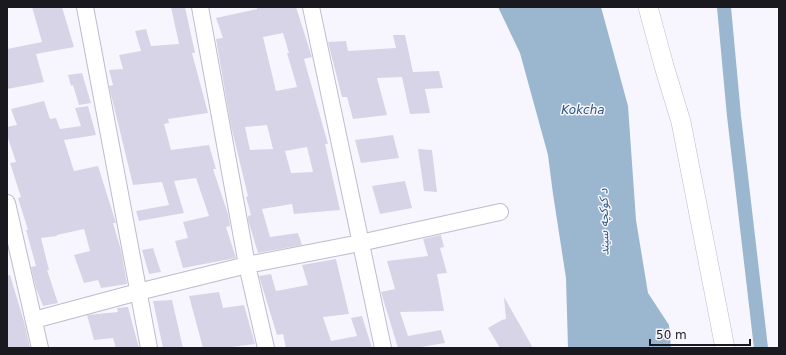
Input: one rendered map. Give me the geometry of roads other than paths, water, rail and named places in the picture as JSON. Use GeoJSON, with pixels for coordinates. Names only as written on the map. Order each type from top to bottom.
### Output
{"type":"FeatureCollection","features":[{"type":"Feature","properties":{"kind":"street"},"geometry":{"type":"LineString","coordinates":[[85,7],[149,348]]}},
{"type":"Feature","properties":{"kind":"street"},"geometry":{"type":"LineString","coordinates":[[200,7],[247,265],[266,348]]}},
{"type":"Feature","properties":{"kind":"street"},"geometry":{"type":"LineString","coordinates":[[311,7],[383,348]]}},
{"type":"Feature","properties":{"kind":"street"},"geometry":{"type":"LineString","coordinates":[[648,7],[681,122],[725,348]]}},
{"type":"Feature","properties":{"kind":"street"},"geometry":{"type":"LineString","coordinates":[[7,203],[40,348]]}},
{"type":"Feature","properties":{"kind":"street"},"geometry":{"type":"LineString","coordinates":[[34,320],[247,265],[360,243],[500,212]]}},
{"type":"Feature","properties":{"kind":"water","name":"Kokcha"},"geometry":{"type":"Polygon","coordinates":[[[498,7],[601,7],[628,106],[636,220],[648,293],[669,325],[671,348],[568,348],[566,278],[548,155],[520,53],[498,7]]]}},
{"type":"Feature","properties":{"kind":"waterway"},"geometry":{"type":"LineString","coordinates":[[724,7],[734,116],[761,348]]}},
{"type":"Feature","properties":{"kind":"water label","name":"د کوکچه سیند"},"geometry":{"type":"Point","coordinates":[604,222]}}]}
